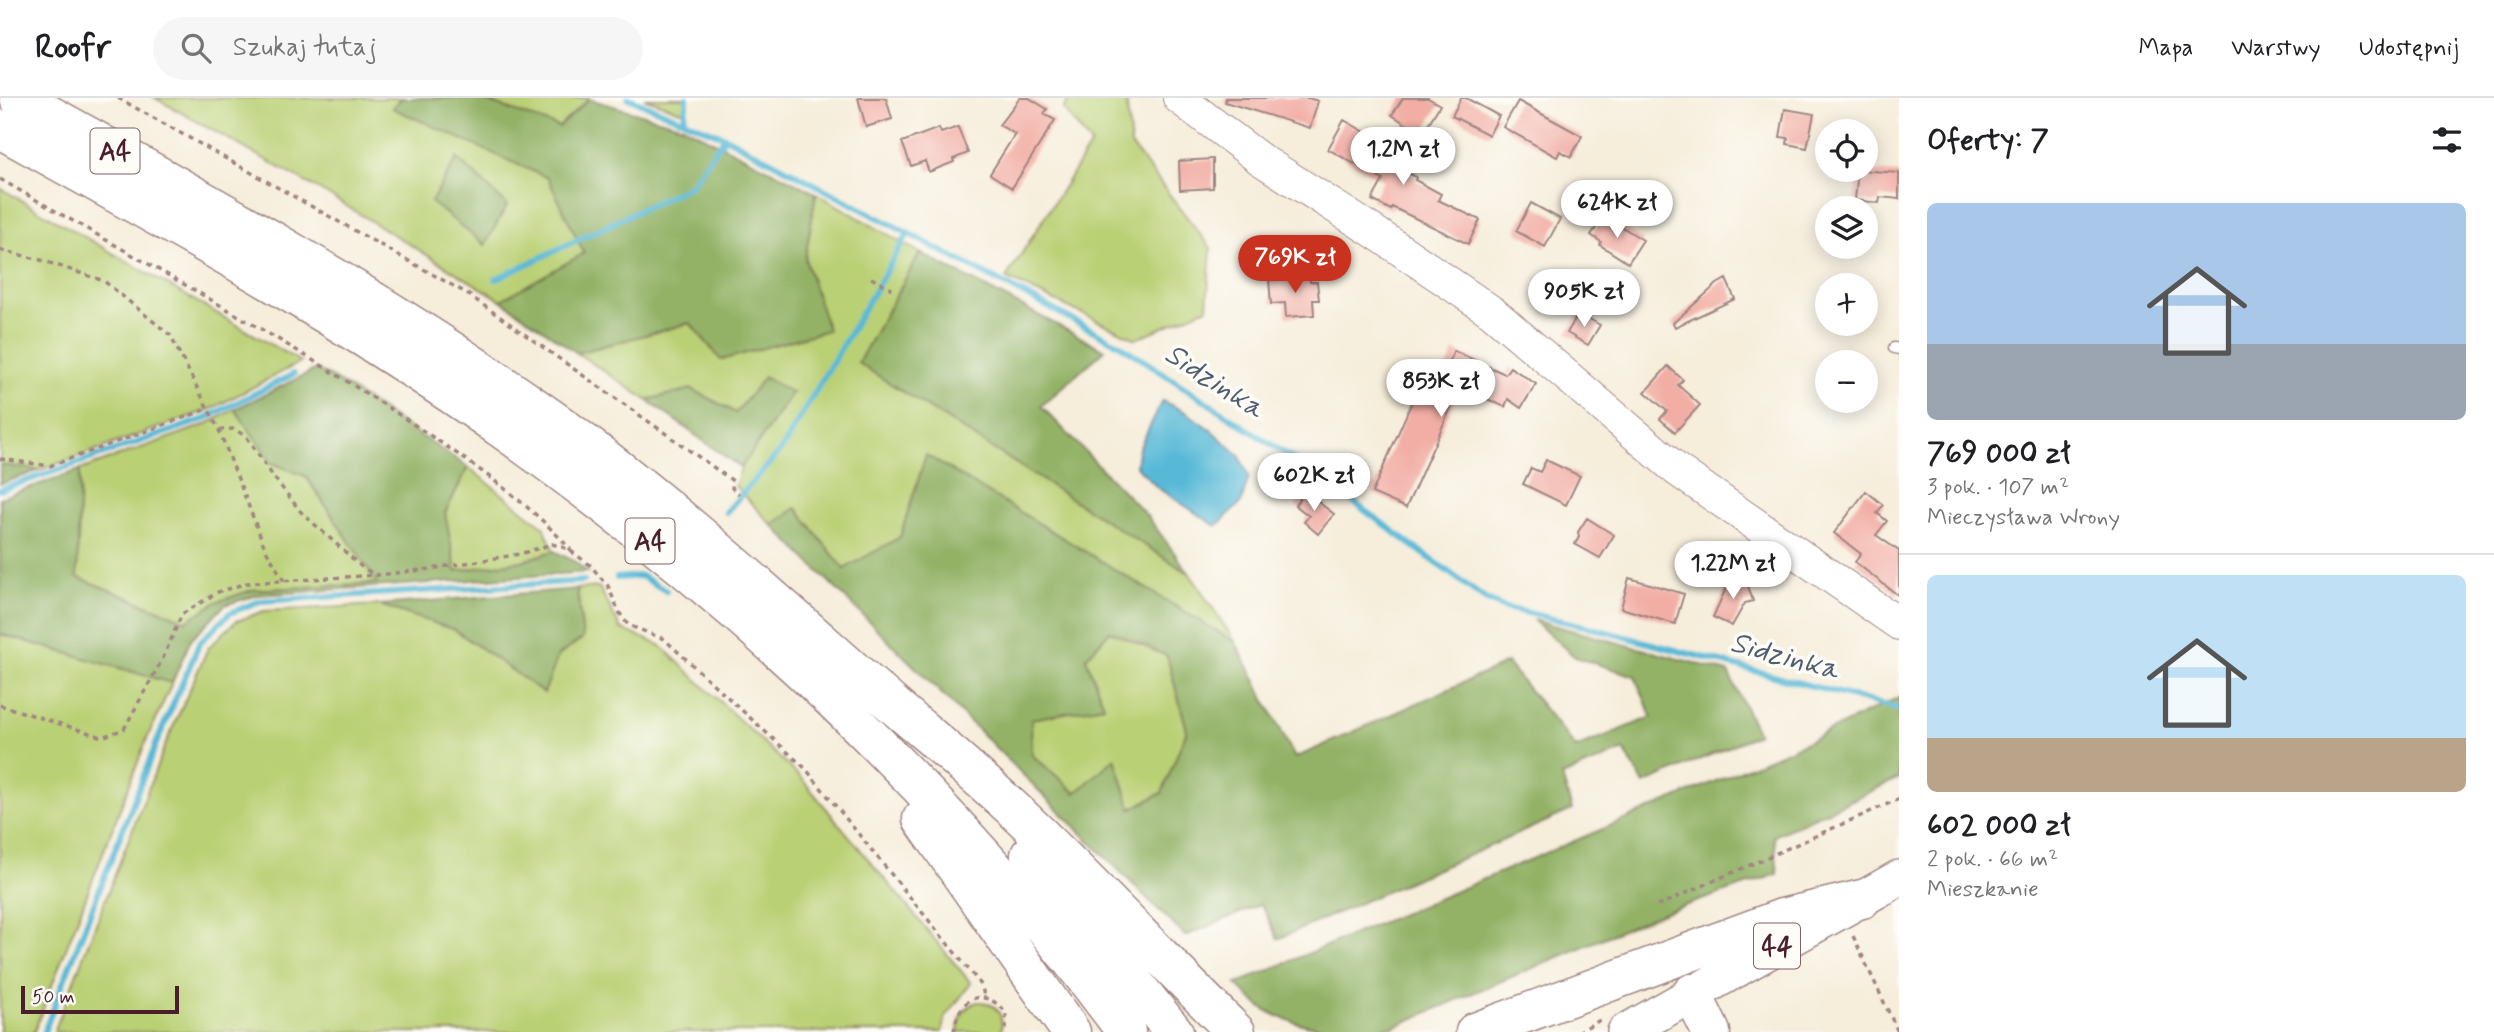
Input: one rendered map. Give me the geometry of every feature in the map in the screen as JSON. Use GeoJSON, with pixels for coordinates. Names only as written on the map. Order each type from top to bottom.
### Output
{"type":"FeatureCollection","features":[{"type":"Feature","properties":{"kind":"highway","name":"A4"},"geometry":{"type":"LineString","coordinates":[[19,98],[277,243],[393,314],[557,423],[663,504],[757,582],[858,674],[959,778],[1032,857],[1174,1032]]}},
{"type":"Feature","properties":{"kind":"highway","name":"A4"},"geometry":{"type":"LineString","coordinates":[[0,129],[255,273],[377,347],[500,428],[604,504],[685,569],[849,715],[1006,883],[1126,1032]]}},
{"type":"Feature","properties":{"kind":"highway"},"geometry":{"type":"LineString","coordinates":[[858,674],[1025,820],[1227,1023],[1251,1032]]}},
{"type":"Feature","properties":{"kind":"highway"},"geometry":{"type":"LineString","coordinates":[[849,715],[1071,1032]]}},
{"type":"Feature","properties":{"kind":"highway"},"geometry":{"type":"LineString","coordinates":[[1475,1032],[1782,918],[1861,899]]}},
{"type":"Feature","properties":{"kind":"highway"},"geometry":{"type":"LineString","coordinates":[[1692,993],[1711,1032]]}},
{"type":"Feature","properties":{"kind":"main road","name":"44"},"geometry":{"type":"LineString","coordinates":[[1625,1032],[1899,878]]}},
{"type":"Feature","properties":{"kind":"street"},"geometry":{"type":"LineString","coordinates":[[1179,98],[1260,159],[1492,312],[1677,470],[1899,624]]}},
{"type":"Feature","properties":{"kind":"path"},"geometry":{"type":"LineString","coordinates":[[118,98],[467,293],[733,481],[732,488],[739,494]]}},
{"type":"Feature","properties":{"kind":"path"},"geometry":{"type":"LineString","coordinates":[[0,179],[348,382],[471,463],[548,524],[608,586],[628,625],[664,639],[805,768],[982,986],[984,997]]}},
{"type":"Feature","properties":{"kind":"path"},"geometry":{"type":"LineString","coordinates":[[0,250],[41,260],[104,281],[170,335],[219,430],[265,548],[284,581]]}},
{"type":"Feature","properties":{"kind":"path"},"geometry":{"type":"LineString","coordinates":[[871,278],[892,289]]}},
{"type":"Feature","properties":{"kind":"path"},"geometry":{"type":"LineString","coordinates":[[0,459],[50,466],[208,409]]}},
{"type":"Feature","properties":{"kind":"path"},"geometry":{"type":"LineString","coordinates":[[219,430],[233,429],[246,436],[301,512],[364,569],[378,575]]}},
{"type":"Feature","properties":{"kind":"path"},"geometry":{"type":"LineString","coordinates":[[0,705],[102,737],[124,729],[163,657],[182,614],[228,589],[247,583],[378,575],[520,554],[552,544],[575,554]]}},
{"type":"Feature","properties":{"kind":"path"},"geometry":{"type":"LineString","coordinates":[[1657,906],[1899,799]]}},
{"type":"Feature","properties":{"kind":"path"},"geometry":{"type":"LineString","coordinates":[[1853,936],[1898,1032]]}},
{"type":"Feature","properties":{"kind":"path"},"geometry":{"type":"LineString","coordinates":[[954,1032],[960,1009],[969,1000],[984,997],[996,1002],[1006,1012],[1006,1032]]}},
{"type":"Feature","properties":{"kind":"green space"},"geometry":{"type":"Polygon","coordinates":[[[155,98],[401,98],[393,108],[548,178],[585,253],[501,300],[325,193],[155,98]]]}},
{"type":"Feature","properties":{"kind":"green space"},"geometry":{"type":"Polygon","coordinates":[[[402,98],[477,98],[559,127],[589,99],[683,126],[816,193],[805,259],[828,330],[721,360],[690,323],[577,353],[501,300],[584,253],[548,178],[392,108],[402,98]]]}},
{"type":"Feature","properties":{"kind":"green space"},"geometry":{"type":"Polygon","coordinates":[[[477,98],[588,98],[589,99],[559,127],[477,98]]]}},
{"type":"Feature","properties":{"kind":"green space"},"geometry":{"type":"Polygon","coordinates":[[[644,98],[685,98],[684,112],[644,98]]]}},
{"type":"Feature","properties":{"kind":"green space"},"geometry":{"type":"Polygon","coordinates":[[[1070,98],[1126,98],[1131,145],[1211,248],[1207,308],[1136,339],[1006,278],[1091,144],[1063,109],[1070,98]]]}},
{"type":"Feature","properties":{"kind":"green space"},"geometry":{"type":"Polygon","coordinates":[[[457,158],[507,205],[485,245],[431,202],[457,158]]]}},
{"type":"Feature","properties":{"kind":"green space"},"geometry":{"type":"Polygon","coordinates":[[[0,188],[301,362],[211,409],[40,470],[0,465],[0,188]]]}},
{"type":"Feature","properties":{"kind":"green space"},"geometry":{"type":"Polygon","coordinates":[[[816,193],[920,253],[858,363],[1190,574],[1236,643],[926,455],[900,538],[844,569],[797,508],[772,525],[735,486],[741,468],[792,393],[736,413],[692,389],[647,400],[577,353],[690,323],[827,330],[805,259],[816,193]]]}},
{"type":"Feature","properties":{"kind":"green space"},"geometry":{"type":"Polygon","coordinates":[[[920,253],[1105,350],[1041,406],[1147,516],[1190,574],[858,363],[920,253]]]}},
{"type":"Feature","properties":{"kind":"green space"},"geometry":{"type":"Polygon","coordinates":[[[317,369],[468,467],[445,513],[456,571],[522,561],[554,551],[588,572],[257,595],[225,605],[191,639],[172,683],[0,634],[0,498],[80,470],[77,577],[186,621],[217,602],[252,590],[377,583],[306,476],[272,463],[235,409],[317,369]]]}},
{"type":"Feature","properties":{"kind":"green space"},"geometry":{"type":"Polygon","coordinates":[[[764,377],[792,393],[741,468],[647,400],[692,389],[736,413],[764,377]]]}},
{"type":"Feature","properties":{"kind":"green space"},"geometry":{"type":"Polygon","coordinates":[[[235,409],[272,463],[305,476],[378,583],[252,590],[217,602],[187,621],[77,577],[80,470],[205,425],[235,409]]]}},
{"type":"Feature","properties":{"kind":"green space"},"geometry":{"type":"Polygon","coordinates":[[[926,455],[1236,643],[1295,758],[1507,663],[1576,748],[1652,717],[1635,676],[1575,657],[1533,620],[1728,672],[1758,734],[1644,784],[1624,750],[1562,776],[1572,810],[1278,939],[1261,904],[1185,936],[772,525],[796,508],[844,569],[900,537],[926,455]],[[1110,631],[1086,658],[1104,706],[1031,719],[1032,755],[1076,793],[1115,758],[1131,809],[1162,793],[1187,730],[1167,656],[1110,631]]]}},
{"type":"Feature","properties":{"kind":"green space"},"geometry":{"type":"Polygon","coordinates":[[[0,465],[40,470],[0,484],[0,465]]]}},
{"type":"Feature","properties":{"kind":"green space"},"geometry":{"type":"Polygon","coordinates":[[[468,467],[544,527],[554,551],[522,561],[456,571],[445,513],[468,467]]]}},
{"type":"Feature","properties":{"kind":"green space"},"geometry":{"type":"Polygon","coordinates":[[[599,587],[621,629],[660,645],[801,778],[971,983],[945,1018],[942,1032],[54,1032],[166,743],[208,648],[236,621],[264,611],[380,605],[455,630],[544,693],[558,656],[583,638],[577,589],[599,587]]]}},
{"type":"Feature","properties":{"kind":"green space"},"geometry":{"type":"Polygon","coordinates":[[[577,589],[583,638],[558,656],[544,693],[455,630],[380,605],[577,589]]]}},
{"type":"Feature","properties":{"kind":"green space"},"geometry":{"type":"Polygon","coordinates":[[[1110,631],[1167,656],[1187,730],[1162,793],[1131,809],[1115,759],[1076,793],[1032,755],[1030,719],[1104,706],[1086,658],[1110,631]]]}},
{"type":"Feature","properties":{"kind":"green space"},"geometry":{"type":"Polygon","coordinates":[[[0,634],[172,683],[146,741],[34,1032],[0,1032],[0,634]]]}},
{"type":"Feature","properties":{"kind":"green space"},"geometry":{"type":"Polygon","coordinates":[[[1899,697],[1899,778],[1774,836],[1778,874],[1660,914],[1393,1027],[1343,1030],[1296,1023],[1265,1010],[1236,984],[1794,748],[1899,697]]]}},
{"type":"Feature","properties":{"kind":"green space"},"geometry":{"type":"Polygon","coordinates":[[[977,1002],[994,1006],[1000,1014],[1001,1032],[958,1032],[963,1014],[977,1002]]]}},
{"type":"Feature","properties":{"kind":"water"},"geometry":{"type":"Polygon","coordinates":[[[1162,401],[1186,412],[1211,430],[1239,455],[1249,477],[1241,503],[1216,526],[1158,488],[1136,466],[1138,451],[1162,401]]]}},
{"type":"Feature","properties":{"kind":"building"},"geometry":{"type":"Polygon","coordinates":[[[858,98],[886,98],[892,119],[866,127],[858,98]]]}},
{"type":"Feature","properties":{"kind":"building"},"geometry":{"type":"Polygon","coordinates":[[[1020,98],[1029,98],[1047,109],[1044,114],[1055,120],[1012,188],[990,174],[1015,134],[999,125],[1020,98]]]}},
{"type":"Feature","properties":{"kind":"building"},"geometry":{"type":"Polygon","coordinates":[[[1226,98],[1308,98],[1318,101],[1310,128],[1225,102],[1226,98]]]}},
{"type":"Feature","properties":{"kind":"building"},"geometry":{"type":"Polygon","coordinates":[[[1403,98],[1428,98],[1440,105],[1422,134],[1392,115],[1403,98]]]}},
{"type":"Feature","properties":{"kind":"building"},"geometry":{"type":"Polygon","coordinates":[[[1461,98],[1466,98],[1499,116],[1489,135],[1452,116],[1461,98]]]}},
{"type":"Feature","properties":{"kind":"building"},"geometry":{"type":"Polygon","coordinates":[[[1518,101],[1582,136],[1571,157],[1560,151],[1557,157],[1503,127],[1518,101]]]}},
{"type":"Feature","properties":{"kind":"building"},"geometry":{"type":"Polygon","coordinates":[[[1785,109],[1814,114],[1807,148],[1787,144],[1788,138],[1780,137],[1785,109]]]}},
{"type":"Feature","properties":{"kind":"building"},"geometry":{"type":"Polygon","coordinates":[[[1344,120],[1372,136],[1364,151],[1416,177],[1415,180],[1441,194],[1438,200],[1480,220],[1468,244],[1372,200],[1383,180],[1328,149],[1344,120]]]}},
{"type":"Feature","properties":{"kind":"building"},"geometry":{"type":"Polygon","coordinates":[[[958,127],[968,153],[929,172],[925,161],[911,166],[902,142],[939,128],[941,133],[958,127]]]}},
{"type":"Feature","properties":{"kind":"building"},"geometry":{"type":"Polygon","coordinates":[[[1213,159],[1213,188],[1180,190],[1179,161],[1213,159]]]}},
{"type":"Feature","properties":{"kind":"building"},"geometry":{"type":"Polygon","coordinates":[[[1878,171],[1899,173],[1899,199],[1880,197],[1879,203],[1878,196],[1855,196],[1857,182],[1878,182],[1878,171]]]}},
{"type":"Feature","properties":{"kind":"building"},"geometry":{"type":"Polygon","coordinates":[[[1531,203],[1560,219],[1545,247],[1516,231],[1531,203]]]}},
{"type":"Feature","properties":{"kind":"building"},"geometry":{"type":"Polygon","coordinates":[[[1603,218],[1643,240],[1628,263],[1600,245],[1601,242],[1591,235],[1603,218]]]}},
{"type":"Feature","properties":{"kind":"building"},"geometry":{"type":"Polygon","coordinates":[[[1310,277],[1310,282],[1317,282],[1319,300],[1313,300],[1314,315],[1286,317],[1285,303],[1271,304],[1269,280],[1310,277]]]}},
{"type":"Feature","properties":{"kind":"building"},"geometry":{"type":"Polygon","coordinates":[[[1726,279],[1735,299],[1675,327],[1673,323],[1726,279]]]}},
{"type":"Feature","properties":{"kind":"building"},"geometry":{"type":"Polygon","coordinates":[[[1579,313],[1600,325],[1588,345],[1567,333],[1579,313]]]}},
{"type":"Feature","properties":{"kind":"building"},"geometry":{"type":"Polygon","coordinates":[[[1454,351],[1505,374],[1510,367],[1536,384],[1521,408],[1508,399],[1505,407],[1460,387],[1406,508],[1372,493],[1425,372],[1442,379],[1454,351]]]}},
{"type":"Feature","properties":{"kind":"building"},"geometry":{"type":"Polygon","coordinates":[[[1668,366],[1683,380],[1678,385],[1700,405],[1675,432],[1660,419],[1667,411],[1645,392],[1668,366]]]}},
{"type":"Feature","properties":{"kind":"building"},"geometry":{"type":"Polygon","coordinates":[[[1546,460],[1580,476],[1566,505],[1523,484],[1531,468],[1540,472],[1546,460]]]}},
{"type":"Feature","properties":{"kind":"building"},"geometry":{"type":"Polygon","coordinates":[[[1866,491],[1883,505],[1877,513],[1887,521],[1876,535],[1899,551],[1899,596],[1855,562],[1861,554],[1834,533],[1866,491]]]}},
{"type":"Feature","properties":{"kind":"building"},"geometry":{"type":"Polygon","coordinates":[[[1305,492],[1334,514],[1318,534],[1304,522],[1309,516],[1295,505],[1305,492]]]}},
{"type":"Feature","properties":{"kind":"building"},"geometry":{"type":"Polygon","coordinates":[[[1587,518],[1614,535],[1600,558],[1575,544],[1579,537],[1578,532],[1587,518]]]}},
{"type":"Feature","properties":{"kind":"building"},"geometry":{"type":"Polygon","coordinates":[[[1732,575],[1747,583],[1753,601],[1745,603],[1732,626],[1713,617],[1732,575]]]}},
{"type":"Feature","properties":{"kind":"building"},"geometry":{"type":"Polygon","coordinates":[[[1629,578],[1684,594],[1675,624],[1621,608],[1629,578]]]}},
{"type":"Feature","properties":{"kind":"waterway","name":"Sidzinka"},"geometry":{"type":"LineString","coordinates":[[628,98],[725,137],[1120,345],[1310,470],[1485,599],[1502,607],[1899,709]]}},
{"type":"Feature","properties":{"kind":"waterway"},"geometry":{"type":"LineString","coordinates":[[684,119],[687,98]]}},
{"type":"Feature","properties":{"kind":"waterway"},"geometry":{"type":"LineString","coordinates":[[496,279],[690,186],[725,137]]}},
{"type":"Feature","properties":{"kind":"waterway"},"geometry":{"type":"LineString","coordinates":[[726,512],[781,450],[908,234]]}},
{"type":"Feature","properties":{"kind":"waterway"},"geometry":{"type":"LineString","coordinates":[[0,490],[202,420],[294,374]]}},
{"type":"Feature","properties":{"kind":"waterway"},"geometry":{"type":"LineString","coordinates":[[617,578],[641,576],[666,591]]}},
{"type":"Feature","properties":{"kind":"waterway"},"geometry":{"type":"LineString","coordinates":[[44,1032],[156,744],[200,642],[230,613],[260,601],[584,581]]}}]}
